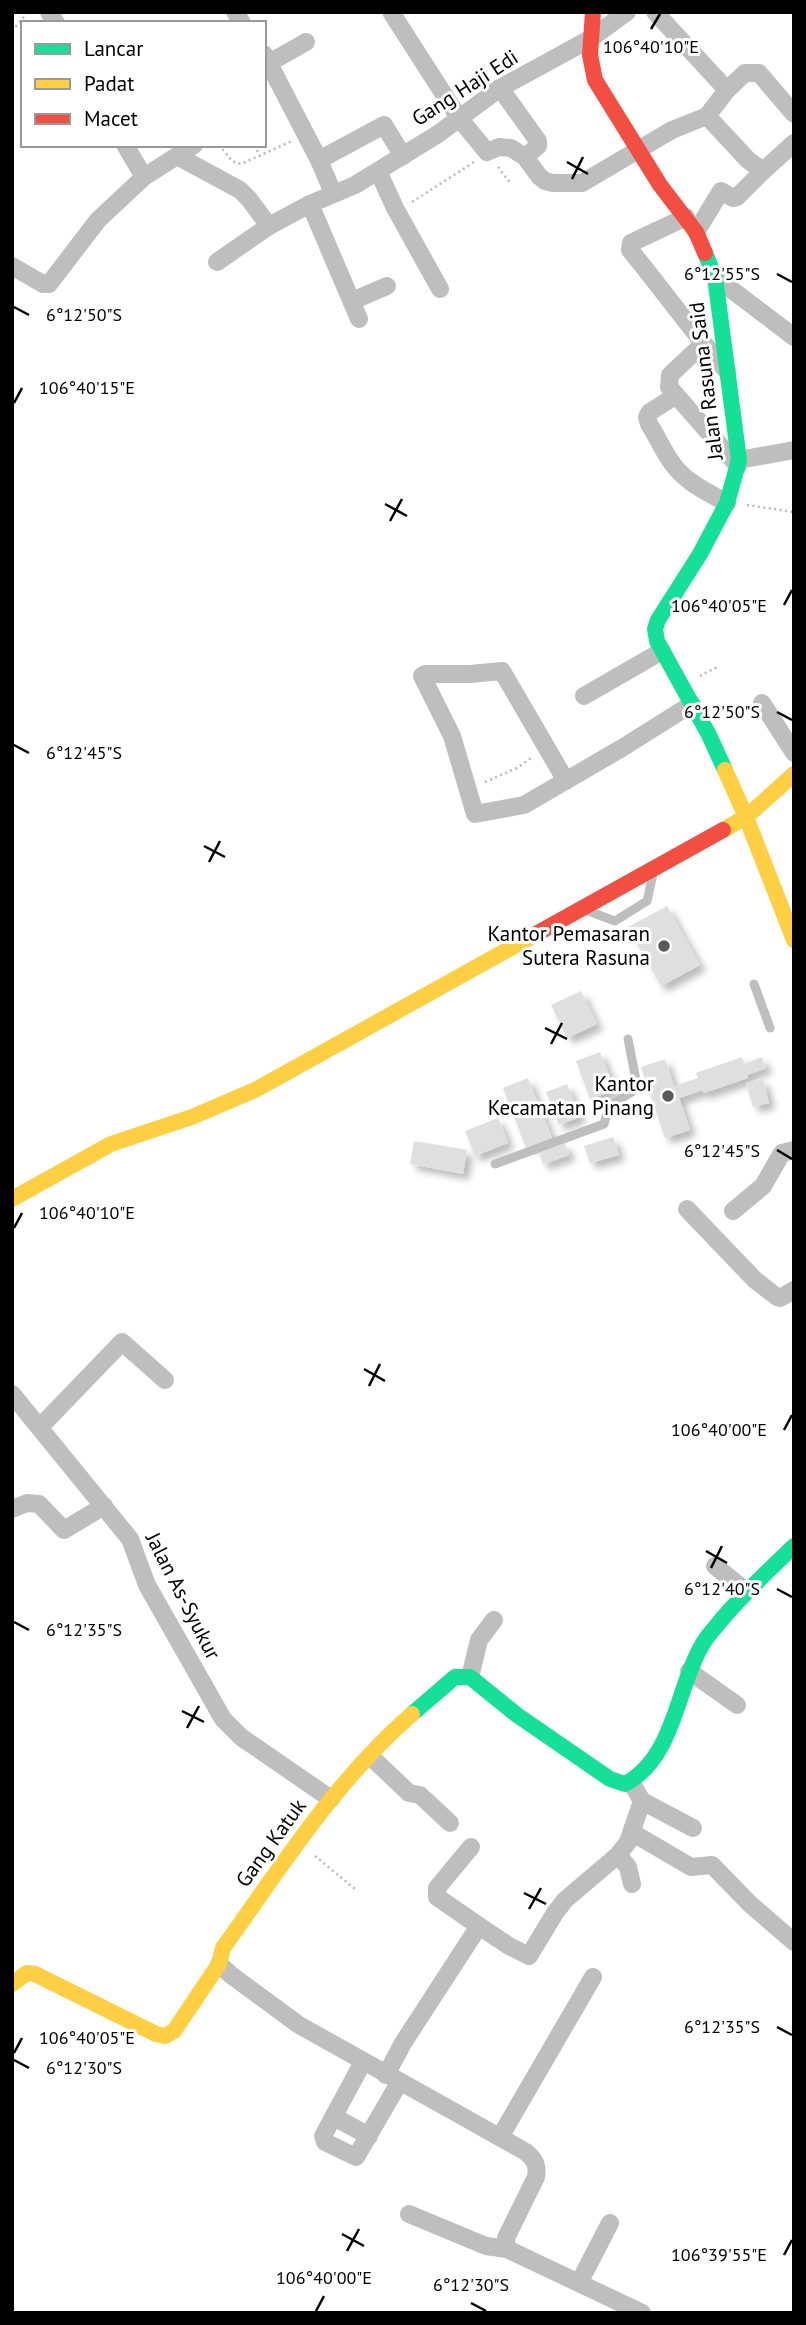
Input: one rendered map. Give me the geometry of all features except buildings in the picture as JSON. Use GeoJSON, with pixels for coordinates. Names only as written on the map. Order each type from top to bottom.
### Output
{"type":"FeatureCollection","features":[{"type":"Feature","properties":{"kind":"street"},"geometry":{"type":"LineString","coordinates":[[391,12],[459,118],[486,152],[499,147],[511,148],[526,157],[545,181],[582,183],[672,130],[707,116],[727,90],[745,74],[759,73],[794,114]]}},
{"type":"Feature","properties":{"kind":"street","name":"Jalan Rasuna Said"},"geometry":{"type":"LineString","coordinates":[[593,12],[590,39],[591,68],[595,80],[660,185],[691,224],[715,277],[727,371],[734,402],[739,463],[727,503],[655,629],[662,651],[709,735],[789,907],[794,940]]}},
{"type":"Feature","properties":{"kind":"street","name":"Gang Haji Edi"},"geometry":{"type":"LineString","coordinates":[[217,262],[269,226],[333,192],[355,185],[403,156],[500,88],[590,39],[627,12]]}},
{"type":"Feature","properties":{"kind":"street"},"geometry":{"type":"LineString","coordinates":[[655,12],[727,90]]}},
{"type":"Feature","properties":{"kind":"street"},"geometry":{"type":"LineString","coordinates":[[266,57],[306,42]]}},
{"type":"Feature","properties":{"kind":"street"},"geometry":{"type":"LineString","coordinates":[[266,59],[333,192]]}},
{"type":"Feature","properties":{"kind":"street"},"geometry":{"type":"LineString","coordinates":[[266,95],[279,85]]}},
{"type":"Feature","properties":{"kind":"street"},"geometry":{"type":"LineString","coordinates":[[500,88],[538,141],[538,146],[526,157]]}},
{"type":"Feature","properties":{"kind":"street"},"geometry":{"type":"LineString","coordinates":[[707,116],[748,160],[763,171]]}},
{"type":"Feature","properties":{"kind":"street"},"geometry":{"type":"LineString","coordinates":[[319,160],[384,125],[403,156]]}},
{"type":"Feature","properties":{"kind":"street"},"geometry":{"type":"LineString","coordinates":[[727,371],[629,247],[631,243],[691,224],[721,191],[733,198],[737,197],[794,143]]}},
{"type":"Feature","properties":{"kind":"street"},"geometry":{"type":"LineString","coordinates":[[130,147],[144,177]]}},
{"type":"Feature","properties":{"kind":"street"},"geometry":{"type":"LineString","coordinates":[[12,266],[43,284],[49,284],[98,220],[144,177],[191,147]]}},
{"type":"Feature","properties":{"kind":"street"},"geometry":{"type":"LineString","coordinates":[[178,157],[240,190],[269,226]]}},
{"type":"Feature","properties":{"kind":"street"},"geometry":{"type":"LineString","coordinates":[[378,171],[395,208],[440,289]]}},
{"type":"Feature","properties":{"kind":"street"},"geometry":{"type":"LineString","coordinates":[[310,204],[359,319]]}},
{"type":"Feature","properties":{"kind":"street"},"geometry":{"type":"LineString","coordinates":[[715,277],[794,337]]}},
{"type":"Feature","properties":{"kind":"street"},"geometry":{"type":"LineString","coordinates":[[352,301],[387,286]]}},
{"type":"Feature","properties":{"kind":"street"},"geometry":{"type":"LineString","coordinates":[[703,344],[670,375],[669,387],[675,396],[739,463],[794,450]]}},
{"type":"Feature","properties":{"kind":"street"},"geometry":{"type":"LineString","coordinates":[[675,396],[650,412],[647,417],[649,424],[680,473],[727,503]]}},
{"type":"Feature","properties":{"kind":"street"},"geometry":{"type":"LineString","coordinates":[[584,696],[662,651]]}},
{"type":"Feature","properties":{"kind":"street"},"geometry":{"type":"LineString","coordinates":[[566,781],[502,671],[422,676],[452,736],[475,814],[524,805],[566,781],[692,704]]}},
{"type":"Feature","properties":{"kind":"street"},"geometry":{"type":"LineString","coordinates":[[762,703],[794,753]]}},
{"type":"Feature","properties":{"kind":"street"},"geometry":{"type":"LineString","coordinates":[[12,1199],[111,1144],[192,1117],[257,1089],[746,817],[794,774]]}},
{"type":"Feature","properties":{"kind":"street"},"geometry":{"type":"LineString","coordinates":[[733,1211],[763,1185],[782,1153],[794,1150]]}},
{"type":"Feature","properties":{"kind":"street"},"geometry":{"type":"LineString","coordinates":[[687,1209],[755,1280],[777,1297],[794,1290]]}},
{"type":"Feature","properties":{"kind":"street"},"geometry":{"type":"LineString","coordinates":[[41,1426],[122,1342],[165,1380]]}},
{"type":"Feature","properties":{"kind":"street","name":"Jalan As-Syukur"},"geometry":{"type":"LineString","coordinates":[[12,1394],[41,1426],[130,1539],[147,1584],[223,1719],[241,1737],[331,1798]]}},
{"type":"Feature","properties":{"kind":"street"},"geometry":{"type":"LineString","coordinates":[[12,1509],[27,1503],[39,1504],[64,1530],[104,1506]]}},
{"type":"Feature","properties":{"kind":"street"},"geometry":{"type":"LineString","coordinates":[[494,1620],[479,1640],[470,1678],[517,1716],[610,1779],[625,1784],[638,1777],[661,1745],[703,1642],[746,1591],[794,1546]]}},
{"type":"Feature","properties":{"kind":"street"},"geometry":{"type":"LineString","coordinates":[[715,1566],[746,1591]]}},
{"type":"Feature","properties":{"kind":"street"},"geometry":{"type":"LineString","coordinates":[[689,1671],[737,1705]]}},
{"type":"Feature","properties":{"kind":"street","name":"Gang Katuk"},"geometry":{"type":"LineString","coordinates":[[12,1984],[27,1973],[35,1974],[165,2036],[174,2031],[219,1964],[223,1948],[331,1798],[370,1756],[449,1680],[462,1676],[470,1678]]}},
{"type":"Feature","properties":{"kind":"street"},"geometry":{"type":"LineString","coordinates":[[370,1756],[409,1793],[421,1795],[450,1823]]}},
{"type":"Feature","properties":{"kind":"street"},"geometry":{"type":"LineString","coordinates":[[631,1782],[642,1801],[693,1828]]}},
{"type":"Feature","properties":{"kind":"street"},"geometry":{"type":"LineString","coordinates":[[471,1847],[437,1888],[437,1897],[534,1961],[555,1913],[565,1900],[618,1855],[633,1833],[642,1801]]}},
{"type":"Feature","properties":{"kind":"street"},"geometry":{"type":"LineString","coordinates":[[633,1833],[691,1867],[712,1865],[750,1904],[794,1942]]}},
{"type":"Feature","properties":{"kind":"street"},"geometry":{"type":"LineString","coordinates":[[618,1855],[628,1867],[632,1884]]}},
{"type":"Feature","properties":{"kind":"street"},"geometry":{"type":"LineString","coordinates":[[363,2062],[323,2139],[356,2157],[369,2136],[393,2079],[402,2043],[479,1926]]}},
{"type":"Feature","properties":{"kind":"street"},"geometry":{"type":"LineString","coordinates":[[219,1964],[289,2018],[526,2152],[534,2160],[536,2177],[506,2238],[507,2249]]}},
{"type":"Feature","properties":{"kind":"street"},"geometry":{"type":"LineString","coordinates":[[500,2137],[593,1977]]}},
{"type":"Feature","properties":{"kind":"street"},"geometry":{"type":"LineString","coordinates":[[334,2117],[369,2136]]}},
{"type":"Feature","properties":{"kind":"street"},"geometry":{"type":"LineString","coordinates":[[409,2214],[486,2246],[507,2249],[580,2281],[642,2313]]}},
{"type":"Feature","properties":{"kind":"street"},"geometry":{"type":"LineString","coordinates":[[580,2281],[610,2223]]}},
{"type":"Feature","properties":{"kind":"lane"},"geometry":{"type":"LineString","coordinates":[[582,909],[615,921],[647,901],[654,869]]}},
{"type":"Feature","properties":{"kind":"lane"},"geometry":{"type":"LineString","coordinates":[[754,984],[770,1028]]}},
{"type":"Feature","properties":{"kind":"lane"},"geometry":{"type":"LineString","coordinates":[[495,1164],[604,1124],[610,1107],[632,1092],[637,1085],[628,1039]]}},
{"type":"Feature","properties":{"kind":"path"},"geometry":{"type":"LineString","coordinates":[[12,31],[28,12]]}},
{"type":"Feature","properties":{"kind":"path"},"geometry":{"type":"LineString","coordinates":[[221,147],[236,163],[241,164],[305,136]]}},
{"type":"Feature","properties":{"kind":"path"},"geometry":{"type":"LineString","coordinates":[[256,147],[259,155]]}},
{"type":"Feature","properties":{"kind":"path"},"geometry":{"type":"LineString","coordinates":[[395,208],[418,199],[486,152],[511,184]]}},
{"type":"Feature","properties":{"kind":"path"},"geometry":{"type":"LineString","coordinates":[[727,503],[794,512]]}},
{"type":"Feature","properties":{"kind":"path"},"geometry":{"type":"LineString","coordinates":[[469,789],[517,768],[547,747]]}},
{"type":"Feature","properties":{"kind":"path"},"geometry":{"type":"LineString","coordinates":[[299,1843],[355,1889]]}},
{"type":"Feature","properties":{"kind":"traffic: fast"},"geometry":{"type":"LineString","coordinates":[[705,253],[715,277],[739,460],[727,503],[655,629],[657,641],[709,735],[725,770]]}},
{"type":"Feature","properties":{"kind":"traffic: fast"},"geometry":{"type":"LineString","coordinates":[[412,1714],[455,1677],[470,1677],[517,1715],[610,1779],[625,1784],[642,1772],[664,1740],[693,1662],[706,1638],[739,1600],[794,1546]]}},
{"type":"Feature","properties":{"kind":"traffic: slow"},"geometry":{"type":"LineString","coordinates":[[725,770],[794,940]]}},
{"type":"Feature","properties":{"kind":"traffic: slow"},"geometry":{"type":"LineString","coordinates":[[723,830],[746,817],[794,774]]}},
{"type":"Feature","properties":{"kind":"traffic: slow"},"geometry":{"type":"LineString","coordinates":[[12,1199],[111,1144],[192,1117],[257,1089],[536,934]]}},
{"type":"Feature","properties":{"kind":"traffic: slow"},"geometry":{"type":"LineString","coordinates":[[12,1984],[27,1973],[35,1974],[156,2034],[165,2036],[174,2031],[219,1964],[223,1948],[311,1825],[359,1767],[412,1714]]}},
{"type":"Feature","properties":{"kind":"traffic: jam"},"geometry":{"type":"LineString","coordinates":[[593,12],[590,55],[595,80],[660,185],[696,232],[705,253]]}},
{"type":"Feature","properties":{"kind":"traffic: jam"},"geometry":{"type":"LineString","coordinates":[[536,934],[723,830]]}},
{"type":"Feature","properties":{"kind":"place","name":"Kantor Pemasaran Sutera Rasuna"},"geometry":{"type":"Point","coordinates":[664,946]}},
{"type":"Feature","properties":{"kind":"place","name":"Kantor Kecamatan Pinang"},"geometry":{"type":"Point","coordinates":[668,1096]}}]}
